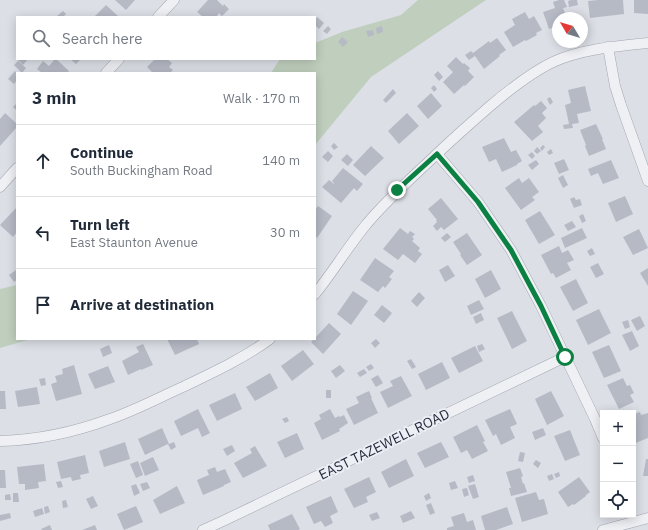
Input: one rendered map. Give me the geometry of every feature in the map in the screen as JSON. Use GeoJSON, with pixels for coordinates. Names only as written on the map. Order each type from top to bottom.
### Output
{"type":"FeatureCollection","features":[{"type":"Feature","properties":{"kind":"street"},"geometry":{"type":"LineString","coordinates":[[159,16],[174,0]]}},
{"type":"Feature","properties":{"kind":"street"},"geometry":{"type":"LineString","coordinates":[[316,293],[349,247],[380,208],[397,190],[508,91],[537,70],[554,61],[572,55],[608,47],[648,43]]}},
{"type":"Feature","properties":{"kind":"street"},"geometry":{"type":"LineString","coordinates":[[608,47],[615,86],[648,181]]}},
{"type":"Feature","properties":{"kind":"street"},"geometry":{"type":"LineString","coordinates":[[107,72],[118,60]]}},
{"type":"Feature","properties":{"kind":"street"},"geometry":{"type":"LineString","coordinates":[[437,154],[478,202],[511,250],[541,306],[600,431]]}},
{"type":"Feature","properties":{"kind":"street"},"geometry":{"type":"LineString","coordinates":[[0,187],[16,169]]}},
{"type":"Feature","properties":{"kind":"street"},"geometry":{"type":"LineString","coordinates":[[0,441],[12,441],[48,436],[83,428],[110,419],[141,407],[214,372],[269,340]]}},
{"type":"Feature","properties":{"kind":"street","name":"EAST TAZEWELL ROAD"},"geometry":{"type":"LineString","coordinates":[[203,530],[565,357]]}},
{"type":"Feature","properties":{"kind":"street"},"geometry":{"type":"LineString","coordinates":[[603,530],[627,519],[648,518]]}},
{"type":"Feature","properties":{"kind":"green space"},"geometry":{"type":"Polygon","coordinates":[[[418,0],[486,0],[371,77],[316,144],[316,72],[272,72],[279,60],[316,60],[316,43],[342,32],[401,15],[418,0]]]}},
{"type":"Feature","properties":{"kind":"green space"},"geometry":{"type":"Polygon","coordinates":[[[16,285],[16,340],[28,340],[0,348],[0,289],[16,285]]]}},
{"type":"Feature","properties":{"kind":"building"},"geometry":{"type":"Polygon","coordinates":[[[115,0],[135,0],[126,10],[115,0]]]}},
{"type":"Feature","properties":{"kind":"building"},"geometry":{"type":"Polygon","coordinates":[[[208,0],[217,0],[229,9],[222,16],[219,13],[217,16],[202,16],[197,12],[208,0]]]}},
{"type":"Feature","properties":{"kind":"building"},"geometry":{"type":"Polygon","coordinates":[[[564,0],[567,7],[563,8],[565,12],[552,12],[552,28],[549,29],[543,12],[555,8],[553,2],[564,0]]]}},
{"type":"Feature","properties":{"kind":"building"},"geometry":{"type":"Polygon","coordinates":[[[577,0],[578,5],[569,7],[568,1],[577,0]]]}},
{"type":"Feature","properties":{"kind":"building"},"geometry":{"type":"Polygon","coordinates":[[[623,0],[624,14],[590,18],[588,1],[623,0]]]}},
{"type":"Feature","properties":{"kind":"building"},"geometry":{"type":"Polygon","coordinates":[[[634,0],[648,0],[648,14],[634,13],[634,0]]]}},
{"type":"Feature","properties":{"kind":"building"},"geometry":{"type":"Polygon","coordinates":[[[106,5],[118,16],[95,16],[106,5]]]}},
{"type":"Feature","properties":{"kind":"building"},"geometry":{"type":"Polygon","coordinates":[[[63,11],[66,14],[64,16],[57,16],[63,11]]]}},
{"type":"Feature","properties":{"kind":"building"},"geometry":{"type":"Polygon","coordinates":[[[525,12],[529,19],[534,16],[542,30],[536,33],[537,35],[513,47],[504,32],[515,25],[512,19],[525,12]]]}},
{"type":"Feature","properties":{"kind":"building"},"geometry":{"type":"Polygon","coordinates":[[[317,17],[324,23],[319,29],[316,26],[317,17]]]}},
{"type":"Feature","properties":{"kind":"building"},"geometry":{"type":"Polygon","coordinates":[[[328,26],[331,29],[327,34],[323,31],[328,26]]]}},
{"type":"Feature","properties":{"kind":"building"},"geometry":{"type":"Polygon","coordinates":[[[382,26],[383,32],[377,34],[376,28],[382,26]]]}},
{"type":"Feature","properties":{"kind":"building"},"geometry":{"type":"Polygon","coordinates":[[[373,30],[374,35],[368,37],[366,31],[373,30]]]}},
{"type":"Feature","properties":{"kind":"building"},"geometry":{"type":"Polygon","coordinates":[[[342,37],[348,42],[343,47],[338,42],[342,37]]]}},
{"type":"Feature","properties":{"kind":"building"},"geometry":{"type":"Polygon","coordinates":[[[497,38],[506,50],[484,69],[475,56],[469,60],[465,55],[471,51],[473,53],[489,41],[490,43],[497,38]]]}},
{"type":"Feature","properties":{"kind":"building"},"geometry":{"type":"Polygon","coordinates":[[[456,57],[470,68],[468,71],[474,77],[454,94],[443,82],[453,72],[447,66],[456,57]]]}},
{"type":"Feature","properties":{"kind":"building"},"geometry":{"type":"Polygon","coordinates":[[[18,60],[27,60],[23,65],[18,60]]]}},
{"type":"Feature","properties":{"kind":"building"},"geometry":{"type":"Polygon","coordinates":[[[54,60],[57,60],[69,71],[41,72],[37,69],[43,61],[49,66],[54,60]]]}},
{"type":"Feature","properties":{"kind":"building"},"geometry":{"type":"Polygon","coordinates":[[[71,60],[80,60],[76,64],[71,60]]]}},
{"type":"Feature","properties":{"kind":"building"},"geometry":{"type":"Polygon","coordinates":[[[154,60],[168,60],[172,63],[169,67],[173,70],[171,72],[152,72],[147,67],[154,60]]]}},
{"type":"Feature","properties":{"kind":"building"},"geometry":{"type":"Polygon","coordinates":[[[18,61],[26,68],[21,72],[14,65],[18,61]]]}},
{"type":"Feature","properties":{"kind":"building"},"geometry":{"type":"Polygon","coordinates":[[[15,71],[16,72],[16,81],[14,84],[8,79],[15,71]]]}},
{"type":"Feature","properties":{"kind":"building"},"geometry":{"type":"Polygon","coordinates":[[[438,71],[443,77],[439,81],[434,75],[438,71]]]}},
{"type":"Feature","properties":{"kind":"building"},"geometry":{"type":"Polygon","coordinates":[[[434,85],[437,89],[434,92],[431,88],[434,85]]]}},
{"type":"Feature","properties":{"kind":"building"},"geometry":{"type":"Polygon","coordinates":[[[585,86],[591,111],[577,114],[579,123],[572,124],[573,128],[564,129],[563,125],[569,124],[565,105],[571,103],[568,90],[585,86]]]}},
{"type":"Feature","properties":{"kind":"building"},"geometry":{"type":"Polygon","coordinates":[[[393,89],[396,93],[386,103],[383,100],[393,89]]]}},
{"type":"Feature","properties":{"kind":"building"},"geometry":{"type":"Polygon","coordinates":[[[431,93],[442,106],[428,119],[417,106],[431,93]]]}},
{"type":"Feature","properties":{"kind":"building"},"geometry":{"type":"Polygon","coordinates":[[[550,97],[553,102],[550,105],[547,99],[550,97]]]}},
{"type":"Feature","properties":{"kind":"building"},"geometry":{"type":"Polygon","coordinates":[[[541,101],[547,108],[542,113],[546,118],[538,126],[543,132],[532,141],[514,122],[541,101]]]}},
{"type":"Feature","properties":{"kind":"building"},"geometry":{"type":"Polygon","coordinates":[[[5,113],[16,123],[16,128],[0,146],[0,119],[5,113]]]}},
{"type":"Feature","properties":{"kind":"building"},"geometry":{"type":"Polygon","coordinates":[[[407,113],[419,126],[399,144],[388,131],[407,113]]]}},
{"type":"Feature","properties":{"kind":"building"},"geometry":{"type":"Polygon","coordinates":[[[596,124],[606,149],[589,156],[580,130],[596,124]]]}},
{"type":"Feature","properties":{"kind":"building"},"geometry":{"type":"Polygon","coordinates":[[[504,138],[511,152],[516,150],[522,161],[502,172],[496,159],[489,162],[482,147],[504,138]]]}},
{"type":"Feature","properties":{"kind":"building"},"geometry":{"type":"Polygon","coordinates":[[[334,143],[338,147],[334,150],[331,146],[334,143]]]}},
{"type":"Feature","properties":{"kind":"building"},"geometry":{"type":"Polygon","coordinates":[[[543,145],[545,147],[542,151],[540,148],[543,145]]]}},
{"type":"Feature","properties":{"kind":"building"},"geometry":{"type":"Polygon","coordinates":[[[371,146],[384,158],[365,176],[353,165],[371,146]]]}},
{"type":"Feature","properties":{"kind":"building"},"geometry":{"type":"Polygon","coordinates":[[[537,147],[541,151],[537,154],[534,151],[537,147]]]}},
{"type":"Feature","properties":{"kind":"building"},"geometry":{"type":"Polygon","coordinates":[[[551,149],[553,153],[549,155],[547,152],[551,149]]]}},
{"type":"Feature","properties":{"kind":"building"},"geometry":{"type":"Polygon","coordinates":[[[328,151],[333,156],[328,162],[322,157],[328,151]]]}},
{"type":"Feature","properties":{"kind":"building"},"geometry":{"type":"Polygon","coordinates":[[[532,152],[535,156],[532,159],[528,155],[532,152]]]}},
{"type":"Feature","properties":{"kind":"building"},"geometry":{"type":"Polygon","coordinates":[[[347,154],[353,160],[348,166],[341,160],[347,154]]]}},
{"type":"Feature","properties":{"kind":"building"},"geometry":{"type":"Polygon","coordinates":[[[564,159],[569,170],[559,174],[554,163],[564,159]]]}},
{"type":"Feature","properties":{"kind":"building"},"geometry":{"type":"Polygon","coordinates":[[[536,160],[539,164],[532,170],[528,165],[536,160]]]}},
{"type":"Feature","properties":{"kind":"building"},"geometry":{"type":"Polygon","coordinates":[[[611,160],[619,178],[603,184],[598,173],[591,176],[588,169],[611,160]]]}},
{"type":"Feature","properties":{"kind":"building"},"geometry":{"type":"Polygon","coordinates":[[[343,168],[363,184],[357,191],[354,188],[341,203],[322,187],[329,180],[334,184],[332,181],[343,168]]]}},
{"type":"Feature","properties":{"kind":"building"},"geometry":{"type":"Polygon","coordinates":[[[563,175],[568,185],[563,188],[558,178],[563,175]]]}},
{"type":"Feature","properties":{"kind":"building"},"geometry":{"type":"Polygon","coordinates":[[[519,178],[522,183],[529,178],[539,192],[532,197],[535,200],[521,210],[505,188],[519,178]]]}},
{"type":"Feature","properties":{"kind":"building"},"geometry":{"type":"Polygon","coordinates":[[[625,196],[633,214],[616,222],[608,203],[625,196]]]}},
{"type":"Feature","properties":{"kind":"building"},"geometry":{"type":"Polygon","coordinates":[[[574,197],[576,200],[580,199],[582,205],[574,208],[570,199],[574,197]]]}},
{"type":"Feature","properties":{"kind":"building"},"geometry":{"type":"Polygon","coordinates":[[[441,198],[458,219],[444,230],[441,227],[437,231],[433,226],[437,220],[428,209],[441,198]]]}},
{"type":"Feature","properties":{"kind":"building"},"geometry":{"type":"Polygon","coordinates":[[[318,206],[332,216],[317,238],[316,237],[316,209],[318,206]]]}},
{"type":"Feature","properties":{"kind":"building"},"geometry":{"type":"Polygon","coordinates":[[[16,208],[16,233],[13,237],[0,225],[16,208]]]}},
{"type":"Feature","properties":{"kind":"building"},"geometry":{"type":"Polygon","coordinates":[[[540,211],[555,235],[539,244],[525,220],[540,211]]]}},
{"type":"Feature","properties":{"kind":"building"},"geometry":{"type":"Polygon","coordinates":[[[583,214],[586,221],[582,223],[579,216],[583,214]]]}},
{"type":"Feature","properties":{"kind":"building"},"geometry":{"type":"Polygon","coordinates":[[[572,221],[576,227],[568,231],[564,225],[572,221]]]}},
{"type":"Feature","properties":{"kind":"building"},"geometry":{"type":"Polygon","coordinates":[[[400,228],[408,234],[410,231],[415,234],[412,237],[414,239],[412,241],[420,248],[418,251],[422,254],[415,263],[403,254],[398,260],[383,249],[400,228]]]}},
{"type":"Feature","properties":{"kind":"building"},"geometry":{"type":"Polygon","coordinates":[[[582,228],[587,238],[565,248],[561,238],[582,228]]]}},
{"type":"Feature","properties":{"kind":"building"},"geometry":{"type":"Polygon","coordinates":[[[639,229],[648,248],[633,255],[623,237],[639,229]]]}},
{"type":"Feature","properties":{"kind":"building"},"geometry":{"type":"Polygon","coordinates":[[[447,233],[451,237],[445,242],[441,238],[447,233]]]}},
{"type":"Feature","properties":{"kind":"building"},"geometry":{"type":"Polygon","coordinates":[[[467,233],[482,255],[467,265],[453,242],[467,233]]]}},
{"type":"Feature","properties":{"kind":"building"},"geometry":{"type":"Polygon","coordinates":[[[559,246],[562,253],[568,250],[574,260],[567,263],[571,270],[556,278],[553,273],[551,274],[541,255],[559,246]]]}},
{"type":"Feature","properties":{"kind":"building"},"geometry":{"type":"Polygon","coordinates":[[[592,248],[595,254],[590,256],[587,251],[592,248]]]}},
{"type":"Feature","properties":{"kind":"building"},"geometry":{"type":"Polygon","coordinates":[[[375,258],[394,271],[389,277],[392,279],[385,288],[383,286],[378,292],[360,280],[375,258]]]}},
{"type":"Feature","properties":{"kind":"building"},"geometry":{"type":"Polygon","coordinates":[[[598,263],[604,274],[596,278],[590,267],[598,263]]]}},
{"type":"Feature","properties":{"kind":"building"},"geometry":{"type":"Polygon","coordinates":[[[448,265],[455,276],[445,282],[439,270],[448,265]]]}},
{"type":"Feature","properties":{"kind":"building"},"geometry":{"type":"Polygon","coordinates":[[[648,268],[648,286],[640,273],[648,268]]]}},
{"type":"Feature","properties":{"kind":"building"},"geometry":{"type":"Polygon","coordinates":[[[16,270],[16,281],[14,282],[9,275],[16,270]]]}},
{"type":"Feature","properties":{"kind":"building"},"geometry":{"type":"Polygon","coordinates":[[[491,270],[501,289],[485,298],[475,279],[491,270]]]}},
{"type":"Feature","properties":{"kind":"building"},"geometry":{"type":"Polygon","coordinates":[[[576,279],[588,303],[573,311],[560,287],[576,279]]]}},
{"type":"Feature","properties":{"kind":"building"},"geometry":{"type":"Polygon","coordinates":[[[353,291],[368,301],[351,325],[337,314],[353,291]]]}},
{"type":"Feature","properties":{"kind":"building"},"geometry":{"type":"Polygon","coordinates":[[[419,292],[425,298],[417,307],[411,301],[419,292]]]}},
{"type":"Feature","properties":{"kind":"building"},"geometry":{"type":"Polygon","coordinates":[[[479,300],[484,309],[471,315],[467,306],[479,300]]]}},
{"type":"Feature","properties":{"kind":"building"},"geometry":{"type":"Polygon","coordinates":[[[382,305],[392,313],[384,323],[374,315],[382,305]]]}},
{"type":"Feature","properties":{"kind":"building"},"geometry":{"type":"Polygon","coordinates":[[[599,309],[611,333],[588,345],[576,320],[599,309]]]}},
{"type":"Feature","properties":{"kind":"building"},"geometry":{"type":"Polygon","coordinates":[[[512,311],[527,341],[512,349],[497,318],[512,311]]]}},
{"type":"Feature","properties":{"kind":"building"},"geometry":{"type":"Polygon","coordinates":[[[481,313],[484,320],[476,324],[473,317],[481,313]]]}},
{"type":"Feature","properties":{"kind":"building"},"geometry":{"type":"Polygon","coordinates":[[[640,316],[645,326],[637,331],[631,320],[640,316]]]}},
{"type":"Feature","properties":{"kind":"building"},"geometry":{"type":"Polygon","coordinates":[[[628,320],[630,327],[625,329],[622,322],[628,320]]]}},
{"type":"Feature","properties":{"kind":"building"},"geometry":{"type":"Polygon","coordinates":[[[329,323],[341,334],[323,354],[311,342],[316,340],[316,337],[329,323]]]}},
{"type":"Feature","properties":{"kind":"building"},"geometry":{"type":"Polygon","coordinates":[[[632,331],[639,346],[630,351],[622,335],[632,331]]]}},
{"type":"Feature","properties":{"kind":"building"},"geometry":{"type":"Polygon","coordinates":[[[376,339],[380,343],[375,348],[371,343],[376,339]]]}},
{"type":"Feature","properties":{"kind":"building"},"geometry":{"type":"Polygon","coordinates":[[[168,340],[197,340],[199,344],[175,355],[168,340]]]}},
{"type":"Feature","properties":{"kind":"building"},"geometry":{"type":"Polygon","coordinates":[[[143,344],[153,365],[128,375],[122,361],[139,352],[136,347],[143,344]]]}},
{"type":"Feature","properties":{"kind":"building"},"geometry":{"type":"Polygon","coordinates":[[[482,344],[485,349],[479,352],[477,346],[482,344]]]}},
{"type":"Feature","properties":{"kind":"building"},"geometry":{"type":"Polygon","coordinates":[[[109,345],[112,353],[103,357],[100,349],[109,345]]]}},
{"type":"Feature","properties":{"kind":"building"},"geometry":{"type":"Polygon","coordinates":[[[609,345],[621,371],[604,378],[592,352],[609,345]]]}},
{"type":"Feature","properties":{"kind":"building"},"geometry":{"type":"Polygon","coordinates":[[[475,346],[483,361],[459,373],[451,358],[475,346]]]}},
{"type":"Feature","properties":{"kind":"building"},"geometry":{"type":"Polygon","coordinates":[[[303,350],[314,364],[292,381],[281,366],[303,350]]]}},
{"type":"Feature","properties":{"kind":"building"},"geometry":{"type":"Polygon","coordinates":[[[411,359],[416,367],[412,369],[407,361],[411,359]]]}},
{"type":"Feature","properties":{"kind":"building"},"geometry":{"type":"Polygon","coordinates":[[[442,362],[450,378],[426,390],[418,374],[442,362]]]}},
{"type":"Feature","properties":{"kind":"building"},"geometry":{"type":"Polygon","coordinates":[[[371,364],[374,368],[369,371],[366,367],[371,364]]]}},
{"type":"Feature","properties":{"kind":"building"},"geometry":{"type":"Polygon","coordinates":[[[74,365],[82,394],[56,401],[51,384],[57,382],[55,376],[63,374],[62,369],[74,365]]]}},
{"type":"Feature","properties":{"kind":"building"},"geometry":{"type":"Polygon","coordinates":[[[340,365],[345,371],[336,378],[331,371],[340,365]]]}},
{"type":"Feature","properties":{"kind":"building"},"geometry":{"type":"Polygon","coordinates":[[[108,366],[115,382],[95,389],[88,374],[108,366]]]}},
{"type":"Feature","properties":{"kind":"building"},"geometry":{"type":"Polygon","coordinates":[[[364,369],[367,373],[360,377],[357,373],[364,369]]]}},
{"type":"Feature","properties":{"kind":"building"},"geometry":{"type":"Polygon","coordinates":[[[270,373],[278,388],[255,401],[246,387],[270,373]]]}},
{"type":"Feature","properties":{"kind":"building"},"geometry":{"type":"Polygon","coordinates":[[[378,375],[383,383],[376,387],[371,379],[378,375]]]}},
{"type":"Feature","properties":{"kind":"building"},"geometry":{"type":"Polygon","coordinates":[[[401,376],[412,396],[388,408],[380,392],[393,386],[390,381],[401,376]]]}},
{"type":"Feature","properties":{"kind":"building"},"geometry":{"type":"Polygon","coordinates":[[[45,378],[46,385],[41,386],[39,379],[45,378]]]}},
{"type":"Feature","properties":{"kind":"building"},"geometry":{"type":"Polygon","coordinates":[[[623,378],[627,386],[630,385],[634,393],[630,395],[634,402],[619,409],[607,385],[623,378]]]}},
{"type":"Feature","properties":{"kind":"building"},"geometry":{"type":"Polygon","coordinates":[[[37,387],[40,404],[18,407],[15,391],[37,387]]]}},
{"type":"Feature","properties":{"kind":"building"},"geometry":{"type":"Polygon","coordinates":[[[326,390],[331,390],[331,398],[326,398],[326,390]]]}},
{"type":"Feature","properties":{"kind":"building"},"geometry":{"type":"Polygon","coordinates":[[[0,391],[5,391],[6,409],[0,409],[0,391]]]}},
{"type":"Feature","properties":{"kind":"building"},"geometry":{"type":"Polygon","coordinates":[[[369,391],[378,413],[354,425],[346,409],[359,403],[356,397],[369,391]]]}},
{"type":"Feature","properties":{"kind":"building"},"geometry":{"type":"Polygon","coordinates":[[[551,391],[564,416],[547,425],[535,399],[551,391]]]}},
{"type":"Feature","properties":{"kind":"building"},"geometry":{"type":"Polygon","coordinates":[[[235,393],[242,409],[217,421],[209,405],[235,393]]]}},
{"type":"Feature","properties":{"kind":"building"},"geometry":{"type":"Polygon","coordinates":[[[198,409],[210,433],[202,437],[198,428],[181,436],[174,421],[198,409]]]}},
{"type":"Feature","properties":{"kind":"building"},"geometry":{"type":"Polygon","coordinates":[[[330,409],[335,418],[344,415],[348,423],[339,429],[340,431],[322,440],[314,423],[321,419],[319,415],[330,409]]]}},
{"type":"Feature","properties":{"kind":"building"},"geometry":{"type":"Polygon","coordinates":[[[510,409],[517,424],[510,427],[515,438],[501,445],[496,434],[493,436],[485,420],[510,409]]]}},
{"type":"Feature","properties":{"kind":"building"},"geometry":{"type":"Polygon","coordinates":[[[640,412],[641,415],[648,413],[648,438],[636,443],[636,413],[640,412]]]}},
{"type":"Feature","properties":{"kind":"building"},"geometry":{"type":"Polygon","coordinates":[[[287,417],[289,421],[285,423],[282,419],[287,417]]]}},
{"type":"Feature","properties":{"kind":"building"},"geometry":{"type":"Polygon","coordinates":[[[477,425],[488,451],[472,459],[467,450],[461,453],[453,437],[477,425]]]}},
{"type":"Feature","properties":{"kind":"building"},"geometry":{"type":"Polygon","coordinates":[[[162,428],[169,444],[174,442],[176,447],[171,450],[168,444],[145,455],[138,439],[162,428]]]}},
{"type":"Feature","properties":{"kind":"building"},"geometry":{"type":"Polygon","coordinates":[[[543,428],[546,435],[535,440],[532,432],[543,428]]]}},
{"type":"Feature","properties":{"kind":"building"},"geometry":{"type":"Polygon","coordinates":[[[570,430],[580,455],[565,461],[554,436],[570,430]]]}},
{"type":"Feature","properties":{"kind":"building"},"geometry":{"type":"Polygon","coordinates":[[[297,433],[304,449],[285,458],[277,442],[297,433]]]}},
{"type":"Feature","properties":{"kind":"building"},"geometry":{"type":"Polygon","coordinates":[[[125,442],[130,459],[104,467],[99,451],[125,442]]]}},
{"type":"Feature","properties":{"kind":"building"},"geometry":{"type":"Polygon","coordinates":[[[441,442],[449,457],[425,468],[417,453],[441,442]]]}},
{"type":"Feature","properties":{"kind":"building"},"geometry":{"type":"Polygon","coordinates":[[[232,445],[235,451],[227,456],[223,449],[232,445]]]}},
{"type":"Feature","properties":{"kind":"building"},"geometry":{"type":"Polygon","coordinates":[[[255,446],[267,466],[243,478],[234,463],[252,453],[250,449],[255,446]]]}},
{"type":"Feature","properties":{"kind":"building"},"geometry":{"type":"Polygon","coordinates":[[[520,452],[525,453],[523,462],[518,461],[520,452]]]}},
{"type":"Feature","properties":{"kind":"building"},"geometry":{"type":"Polygon","coordinates":[[[85,455],[89,473],[80,475],[81,479],[72,481],[71,477],[61,479],[57,462],[85,455]]]}},
{"type":"Feature","properties":{"kind":"building"},"geometry":{"type":"Polygon","coordinates":[[[153,457],[159,470],[145,476],[140,463],[153,457]]]}},
{"type":"Feature","properties":{"kind":"building"},"geometry":{"type":"Polygon","coordinates":[[[406,459],[414,476],[389,488],[381,472],[406,459]]]}},
{"type":"Feature","properties":{"kind":"building"},"geometry":{"type":"Polygon","coordinates":[[[646,459],[648,459],[648,476],[643,476],[646,459]]]}},
{"type":"Feature","properties":{"kind":"building"},"geometry":{"type":"Polygon","coordinates":[[[536,460],[541,463],[538,468],[533,464],[536,460]]]}},
{"type":"Feature","properties":{"kind":"building"},"geometry":{"type":"Polygon","coordinates":[[[138,461],[143,475],[136,478],[130,464],[138,461]]]}},
{"type":"Feature","properties":{"kind":"building"},"geometry":{"type":"Polygon","coordinates":[[[44,464],[46,481],[38,482],[39,488],[25,490],[25,484],[19,484],[17,467],[44,464]]]}},
{"type":"Feature","properties":{"kind":"building"},"geometry":{"type":"Polygon","coordinates":[[[215,467],[217,472],[225,469],[231,482],[203,495],[197,480],[209,475],[207,470],[215,467]]]}},
{"type":"Feature","properties":{"kind":"building"},"geometry":{"type":"Polygon","coordinates":[[[520,468],[523,476],[521,477],[523,484],[524,483],[527,492],[511,496],[509,488],[511,488],[506,472],[520,468]]]}},
{"type":"Feature","properties":{"kind":"building"},"geometry":{"type":"Polygon","coordinates":[[[0,470],[5,470],[6,488],[0,488],[0,470]]]}},
{"type":"Feature","properties":{"kind":"building"},"geometry":{"type":"Polygon","coordinates":[[[559,472],[560,476],[556,478],[554,474],[559,472]]]}},
{"type":"Feature","properties":{"kind":"building"},"geometry":{"type":"Polygon","coordinates":[[[552,474],[554,479],[549,481],[547,476],[552,474]]]}},
{"type":"Feature","properties":{"kind":"building"},"geometry":{"type":"Polygon","coordinates":[[[473,475],[475,481],[469,483],[467,477],[473,475]]]}},
{"type":"Feature","properties":{"kind":"building"},"geometry":{"type":"Polygon","coordinates":[[[369,477],[376,492],[366,497],[368,502],[354,508],[344,489],[369,477]]]}},
{"type":"Feature","properties":{"kind":"building"},"geometry":{"type":"Polygon","coordinates":[[[579,477],[590,492],[574,505],[573,504],[568,507],[558,492],[579,477]]]}},
{"type":"Feature","properties":{"kind":"building"},"geometry":{"type":"Polygon","coordinates":[[[61,481],[63,487],[58,488],[56,482],[61,481]]]}},
{"type":"Feature","properties":{"kind":"building"},"geometry":{"type":"Polygon","coordinates":[[[455,481],[458,488],[451,490],[449,483],[455,481]]]}},
{"type":"Feature","properties":{"kind":"building"},"geometry":{"type":"Polygon","coordinates":[[[147,482],[150,488],[143,491],[140,484],[147,482]]]}},
{"type":"Feature","properties":{"kind":"building"},"geometry":{"type":"Polygon","coordinates":[[[136,484],[140,493],[134,496],[131,486],[136,484]]]}},
{"type":"Feature","properties":{"kind":"building"},"geometry":{"type":"Polygon","coordinates":[[[475,484],[479,497],[473,499],[468,486],[475,484]]]}},
{"type":"Feature","properties":{"kind":"building"},"geometry":{"type":"Polygon","coordinates":[[[177,486],[185,503],[160,514],[153,500],[177,486]]]}},
{"type":"Feature","properties":{"kind":"building"},"geometry":{"type":"Polygon","coordinates":[[[467,488],[469,495],[464,497],[462,489],[467,488]]]}},
{"type":"Feature","properties":{"kind":"building"},"geometry":{"type":"Polygon","coordinates":[[[536,492],[539,500],[544,499],[548,514],[522,522],[515,498],[536,492]]]}},
{"type":"Feature","properties":{"kind":"building"},"geometry":{"type":"Polygon","coordinates":[[[13,493],[18,493],[19,502],[13,502],[13,493]]]}},
{"type":"Feature","properties":{"kind":"building"},"geometry":{"type":"Polygon","coordinates":[[[429,493],[431,498],[426,501],[424,496],[429,493]]]}},
{"type":"Feature","properties":{"kind":"building"},"geometry":{"type":"Polygon","coordinates":[[[10,494],[11,500],[5,500],[5,495],[10,494]]]}},
{"type":"Feature","properties":{"kind":"building"},"geometry":{"type":"Polygon","coordinates":[[[93,496],[98,506],[91,509],[86,499],[93,496]]]}},
{"type":"Feature","properties":{"kind":"building"},"geometry":{"type":"Polygon","coordinates":[[[331,496],[338,512],[330,516],[333,523],[325,527],[321,521],[314,524],[306,507],[331,496]]]}},
{"type":"Feature","properties":{"kind":"building"},"geometry":{"type":"Polygon","coordinates":[[[66,500],[68,507],[63,508],[62,501],[66,500]]]}},
{"type":"Feature","properties":{"kind":"building"},"geometry":{"type":"Polygon","coordinates":[[[431,503],[435,513],[430,515],[426,505],[431,503]]]}},
{"type":"Feature","properties":{"kind":"building"},"geometry":{"type":"Polygon","coordinates":[[[48,506],[50,512],[45,514],[44,507],[48,506]]]}},
{"type":"Feature","properties":{"kind":"building"},"geometry":{"type":"Polygon","coordinates":[[[136,506],[143,522],[124,530],[117,514],[136,506]]]}},
{"type":"Feature","properties":{"kind":"building"},"geometry":{"type":"Polygon","coordinates":[[[507,507],[513,524],[496,530],[485,530],[481,516],[507,507]]]}},
{"type":"Feature","properties":{"kind":"building"},"geometry":{"type":"Polygon","coordinates":[[[42,508],[44,514],[35,517],[33,511],[42,508]]]}},
{"type":"Feature","properties":{"kind":"building"},"geometry":{"type":"Polygon","coordinates":[[[411,511],[415,518],[403,523],[400,516],[411,511]]]}},
{"type":"Feature","properties":{"kind":"building"},"geometry":{"type":"Polygon","coordinates":[[[377,512],[380,518],[372,521],[369,515],[377,512]]]}},
{"type":"Feature","properties":{"kind":"building"},"geometry":{"type":"Polygon","coordinates":[[[10,513],[11,518],[0,521],[0,515],[10,513]]]}},
{"type":"Feature","properties":{"kind":"building"},"geometry":{"type":"Polygon","coordinates":[[[464,513],[467,522],[473,520],[476,530],[447,530],[447,528],[454,526],[451,517],[464,513]]]}},
{"type":"Feature","properties":{"kind":"building"},"geometry":{"type":"Polygon","coordinates":[[[292,514],[300,529],[270,530],[268,525],[292,514]]]}},
{"type":"Feature","properties":{"kind":"building"},"geometry":{"type":"Polygon","coordinates":[[[50,525],[52,530],[41,529],[50,525]]]}},
{"type":"Feature","properties":{"kind":"building"},"geometry":{"type":"Polygon","coordinates":[[[95,525],[97,530],[82,530],[95,525]]]}},
{"type":"Feature","properties":{"kind":"route"},"geometry":{"type":"LineString","coordinates":[[397,190],[437,154],[478,202],[511,250],[541,306],[565,357]]}}]}
